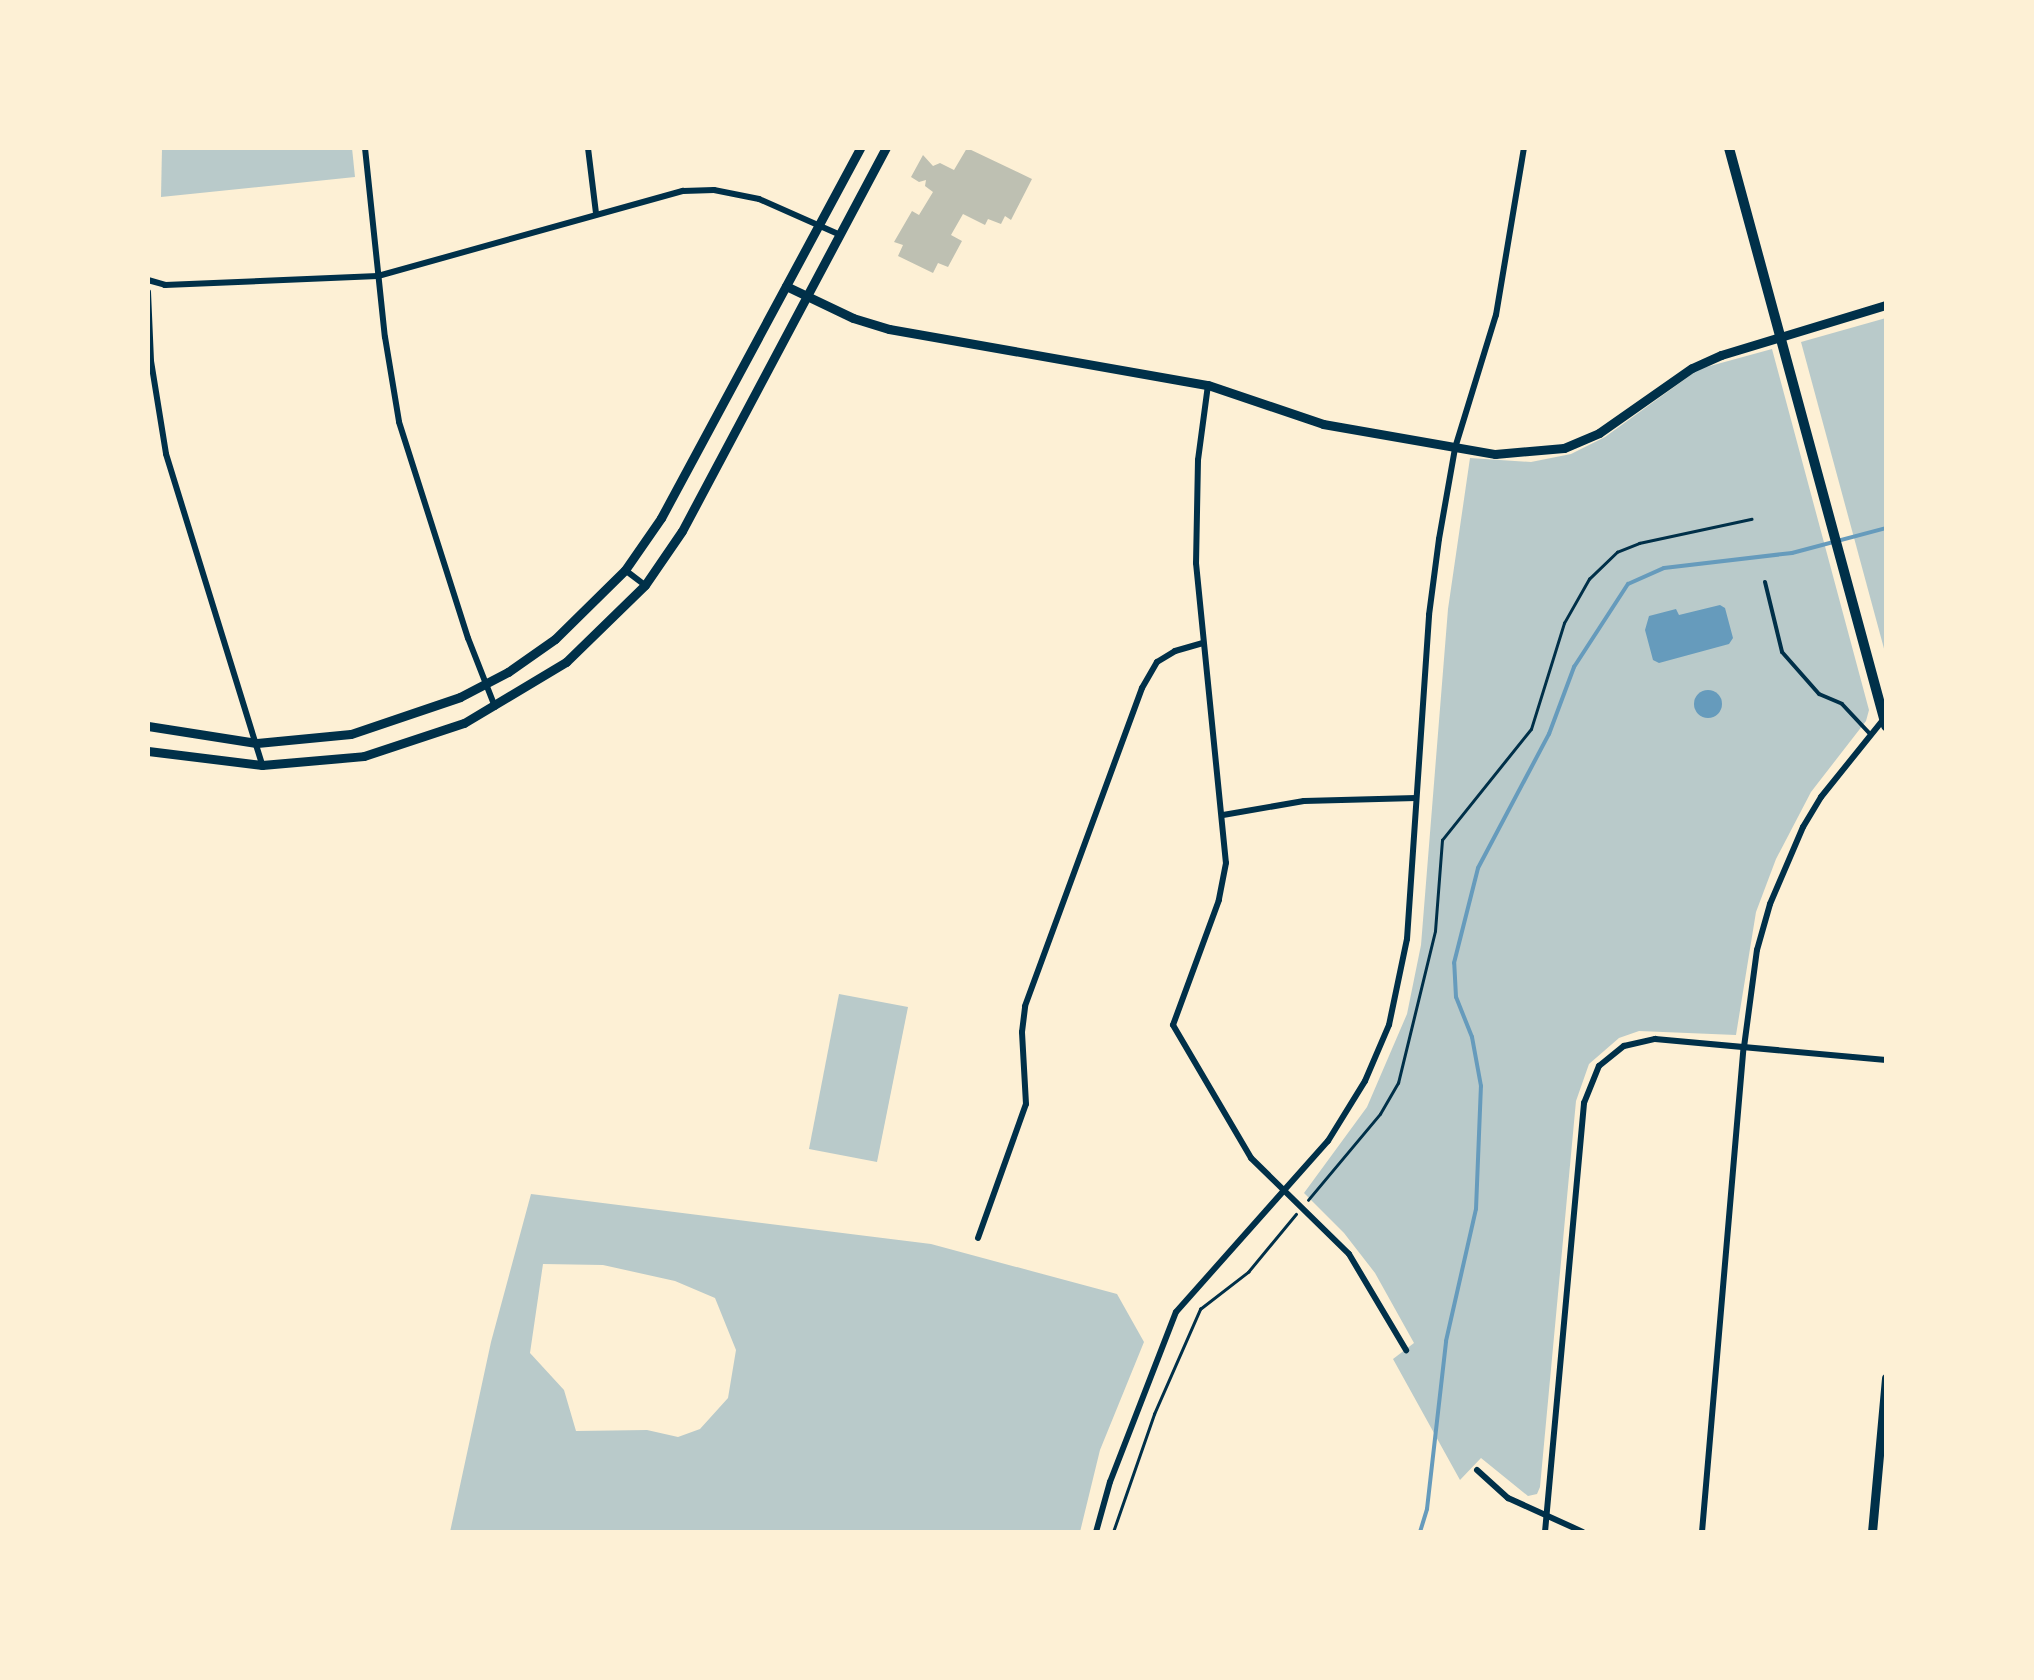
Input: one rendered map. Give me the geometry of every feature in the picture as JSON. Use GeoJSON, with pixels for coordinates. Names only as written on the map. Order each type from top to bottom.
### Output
{"type":"FeatureCollection","features":[{"type":"Feature","properties":{"kind":"main road"},"geometry":{"type":"LineString","coordinates":[[1728,148],[1885,720]]}},
{"type":"Feature","properties":{"kind":"street"},"geometry":{"type":"LineString","coordinates":[[366,148],[378,276],[399,422],[495,708]]}},
{"type":"Feature","properties":{"kind":"street"},"geometry":{"type":"LineString","coordinates":[[588,148],[596,213]]}},
{"type":"Feature","properties":{"kind":"street"},"geometry":{"type":"LineString","coordinates":[[148,726],[257,744],[297,742],[393,724],[486,684],[555,638],[625,570],[670,502],[860,148]]}},
{"type":"Feature","properties":{"kind":"street"},"geometry":{"type":"LineString","coordinates":[[148,751],[262,764],[364,756],[433,736],[495,708],[566,662],[644,585],[682,532],[886,148]]}},
{"type":"Feature","properties":{"kind":"street"},"geometry":{"type":"LineString","coordinates":[[1096,1532],[1176,1312],[1286,1192],[1346,1114],[1388,1025],[1407,939],[1429,615],[1456,448],[1496,315],[1524,148]]}},
{"type":"Feature","properties":{"kind":"street"},"geometry":{"type":"LineString","coordinates":[[148,280],[165,284],[378,276],[683,191],[714,190],[759,199],[838,234]]}},
{"type":"Feature","properties":{"kind":"street"},"geometry":{"type":"LineString","coordinates":[[786,286],[889,329],[1208,384],[1323,424],[1495,454],[1564,448],[1599,433],[1692,368],[1782,335],[1886,305]]}},
{"type":"Feature","properties":{"kind":"street"},"geometry":{"type":"LineString","coordinates":[[148,292],[151,361],[166,454],[262,764]]}},
{"type":"Feature","properties":{"kind":"street"},"geometry":{"type":"LineString","coordinates":[[1208,384],[1196,505],[1204,643],[1226,863],[1222,889],[1172,1025],[1251,1158],[1349,1254],[1406,1350]]}},
{"type":"Feature","properties":{"kind":"street"},"geometry":{"type":"LineString","coordinates":[[625,570],[644,585]]}},
{"type":"Feature","properties":{"kind":"street"},"geometry":{"type":"LineString","coordinates":[[978,1238],[1026,1104],[1022,1032],[1026,1006],[1142,688],[1157,662],[1174,650],[1204,643]]}},
{"type":"Feature","properties":{"kind":"street"},"geometry":{"type":"LineString","coordinates":[[1702,1532],[1754,966],[1778,884],[1821,797],[1885,720]]}},
{"type":"Feature","properties":{"kind":"street"},"geometry":{"type":"LineString","coordinates":[[1222,815],[1304,802],[1416,798]]}},
{"type":"Feature","properties":{"kind":"street"},"geometry":{"type":"LineString","coordinates":[[1545,1532],[1586,1093],[1598,1066],[1610,1054],[1640,1039],[1886,1060]]}},
{"type":"Feature","properties":{"kind":"street"},"geometry":{"type":"LineString","coordinates":[[1872,1532],[1886,1378]]}},
{"type":"Feature","properties":{"kind":"street"},"geometry":{"type":"LineString","coordinates":[[1477,1470],[1508,1498],[1582,1532]]}},
{"type":"Feature","properties":{"kind":"lane"},"geometry":{"type":"LineString","coordinates":[[1764,582],[1782,652],[1819,694],[1842,704],[1870,734]]}},
{"type":"Feature","properties":{"kind":"path"},"geometry":{"type":"LineString","coordinates":[[1112,1532],[1154,1414],[1200,1309],[1248,1272],[1380,1114],[1398,1083],[1436,931],[1442,840],[1531,729],[1564,622],[1589,579],[1618,552],[1639,543],[1751,520]]}},
{"type":"Feature","properties":{"kind":"shaded area"},"geometry":{"type":"Polygon","coordinates":[[[162,148],[352,148],[355,177],[161,197],[162,148]]]}},
{"type":"Feature","properties":{"kind":"shaded area"},"geometry":{"type":"Polygon","coordinates":[[[1886,318],[1886,656],[1801,342],[1886,318]]]}},
{"type":"Feature","properties":{"kind":"shaded area"},"geometry":{"type":"Polygon","coordinates":[[[1772,349],[1869,710],[1866,721],[1811,792],[1776,859],[1756,912],[1736,1035],[1639,1031],[1619,1038],[1589,1064],[1576,1101],[1540,1487],[1537,1494],[1528,1496],[1481,1458],[1460,1480],[1393,1359],[1414,1343],[1375,1273],[1344,1233],[1304,1193],[1367,1107],[1407,1014],[1421,945],[1448,609],[1470,458],[1531,462],[1571,454],[1605,437],[1699,369],[1772,349]]]}},
{"type":"Feature","properties":{"kind":"shaded area"},"geometry":{"type":"Polygon","coordinates":[[[839,994],[908,1007],[877,1162],[809,1149],[839,994]]]}},
{"type":"Feature","properties":{"kind":"shaded area"},"geometry":{"type":"Polygon","coordinates":[[[531,1194],[931,1244],[1117,1294],[1144,1342],[1100,1450],[1080,1532],[450,1532],[491,1342],[531,1194]],[[543,1264],[530,1353],[564,1390],[576,1431],[647,1430],[678,1437],[700,1429],[728,1398],[736,1350],[715,1298],[675,1281],[603,1265],[543,1264]]]}},
{"type":"Feature","properties":{"kind":"water"},"geometry":{"type":"Polygon","coordinates":[[[1720,605],[1725,608],[1733,638],[1729,644],[1659,663],[1653,660],[1645,630],[1649,616],[1676,609],[1679,615],[1720,605]]]}},
{"type":"Feature","properties":{"kind":"water"},"geometry":{"type":"Polygon","coordinates":[[[1708,690],[1718,694],[1722,704],[1718,714],[1708,718],[1698,714],[1694,704],[1698,694],[1708,690]]]}},
{"type":"Feature","properties":{"kind":"building"},"geometry":{"type":"Polygon","coordinates":[[[967,148],[1032,179],[1011,220],[1005,216],[1001,224],[988,219],[985,225],[963,214],[951,235],[962,241],[948,267],[938,263],[933,273],[898,256],[903,245],[894,242],[912,211],[919,215],[933,192],[925,186],[926,180],[919,182],[911,177],[923,155],[933,166],[940,163],[954,170],[967,148]]]}},
{"type":"Feature","properties":{"kind":"waterway"},"geometry":{"type":"LineString","coordinates":[[1420,1532],[1427,1509],[1446,1341],[1476,1209],[1481,1086],[1472,1037],[1456,997],[1454,963],[1478,868],[1549,734],[1574,667],[1628,584],[1664,568],[1792,553],[1886,528]]}}]}
